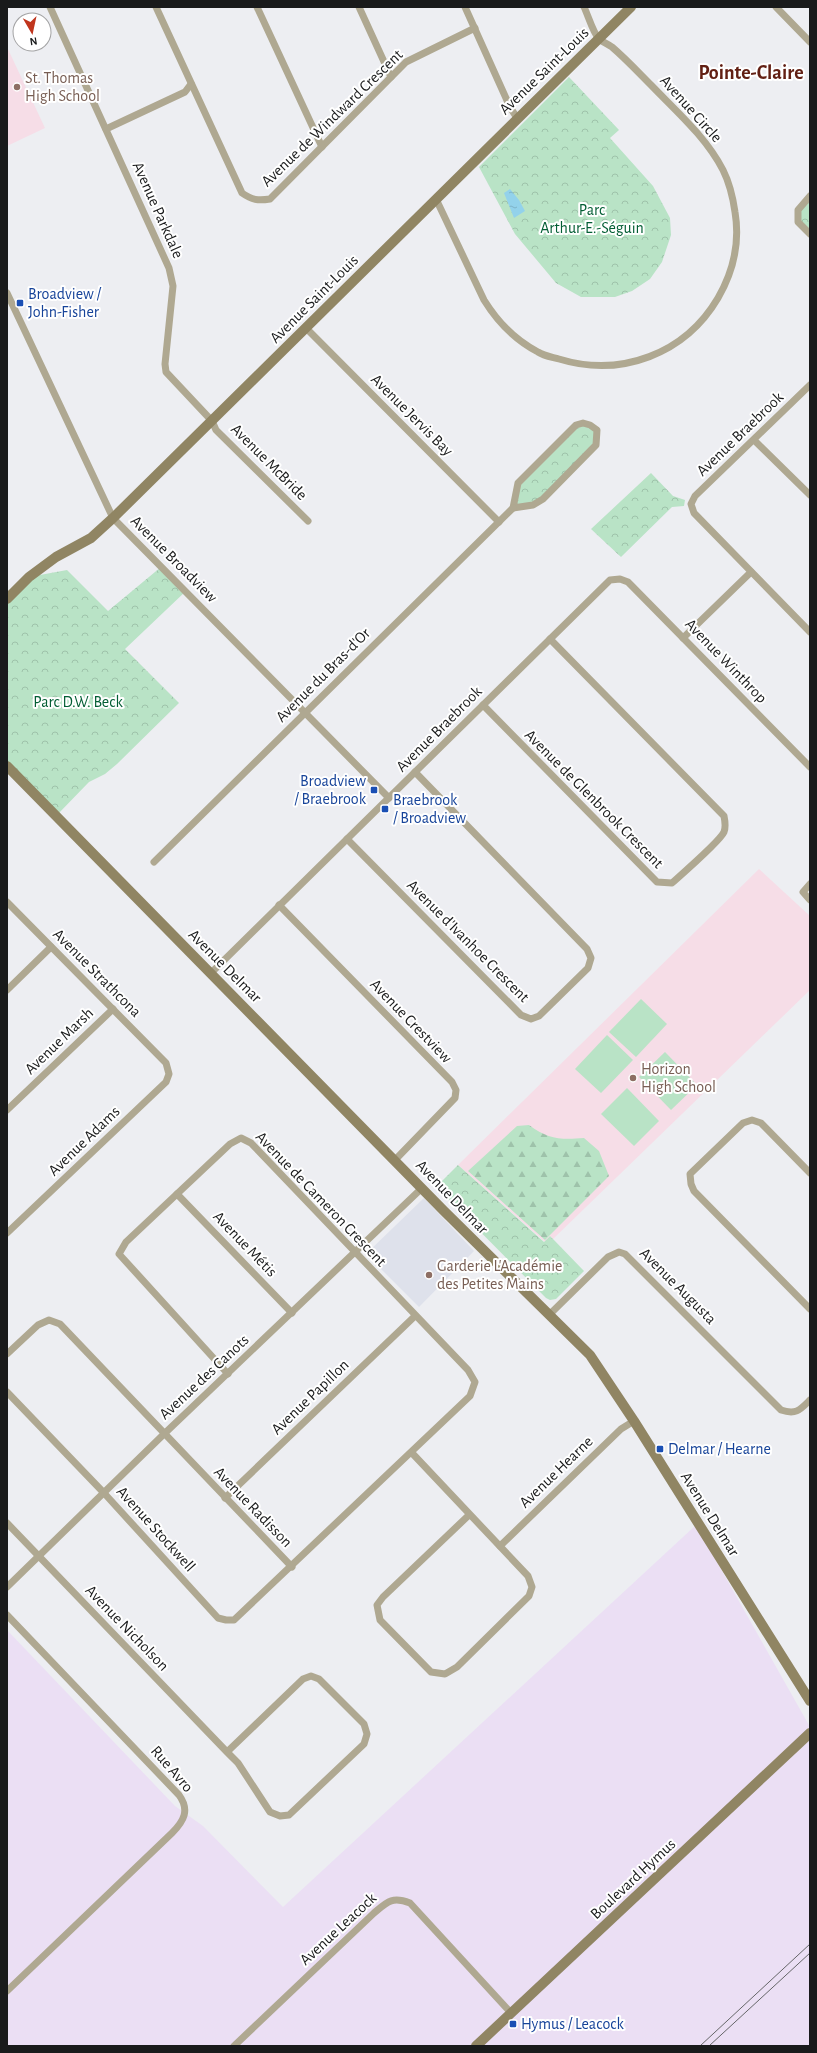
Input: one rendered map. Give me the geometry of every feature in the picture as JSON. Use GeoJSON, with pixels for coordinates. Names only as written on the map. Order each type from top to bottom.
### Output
{"type":"FeatureCollection","features":[{"type":"Feature","properties":{"kind":"street","name":"Avenue Parkdale"},"geometry":{"type":"LineString","coordinates":[[50,7],[169,268],[173,286],[165,364],[166,372],[212,421]]}},
{"type":"Feature","properties":{"kind":"street","name":"Avenue de Windward Crescent"},"geometry":{"type":"LineString","coordinates":[[156,7],[242,193],[250,199],[259,201],[270,199],[406,62],[475,28]]}},
{"type":"Feature","properties":{"kind":"street"},"geometry":{"type":"LineString","coordinates":[[257,7],[322,147]]}},
{"type":"Feature","properties":{"kind":"street"},"geometry":{"type":"LineString","coordinates":[[359,7],[391,77]]}},
{"type":"Feature","properties":{"kind":"street"},"geometry":{"type":"LineString","coordinates":[[465,7],[510,107],[517,118]]}},
{"type":"Feature","properties":{"kind":"street"},"geometry":{"type":"LineString","coordinates":[[584,7],[599,39]]}},
{"type":"Feature","properties":{"kind":"street","name":"Avenue Saint-Louis"},"geometry":{"type":"LineString","coordinates":[[7,599],[29,577],[56,557],[91,538],[113,518],[631,7]]}},
{"type":"Feature","properties":{"kind":"street"},"geometry":{"type":"LineString","coordinates":[[776,7],[810,42]]}},
{"type":"Feature","properties":{"kind":"street","name":"Avenue Circle"},"geometry":{"type":"LineString","coordinates":[[436,199],[484,300],[492,313],[502,325],[539,353],[583,365],[605,367],[634,362],[661,352],[687,336],[702,322],[727,284],[734,260],[738,233],[732,195],[723,170],[706,143],[611,46],[599,39]]}},
{"type":"Feature","properties":{"kind":"street"},"geometry":{"type":"LineString","coordinates":[[106,129],[185,92],[191,84]]}},
{"type":"Feature","properties":{"kind":"street"},"geometry":{"type":"LineString","coordinates":[[810,196],[798,210],[798,222],[810,234]]}},
{"type":"Feature","properties":{"kind":"street","name":"Avenue Broadview"},"geometry":{"type":"LineString","coordinates":[[7,294],[113,518],[306,712],[389,798]]}},
{"type":"Feature","properties":{"kind":"street","name":"Avenue Jervis Bay"},"geometry":{"type":"LineString","coordinates":[[306,328],[499,522]]}},
{"type":"Feature","properties":{"kind":"street","name":"Avenue Braebrook"},"geometry":{"type":"LineString","coordinates":[[751,572],[694,513],[691,504],[695,496],[810,385]]}},
{"type":"Feature","properties":{"kind":"street","name":"Avenue McBride"},"geometry":{"type":"LineString","coordinates":[[212,421],[216,430],[308,520]]}},
{"type":"Feature","properties":{"kind":"street"},"geometry":{"type":"LineString","coordinates":[[583,423],[590,424],[597,430],[596,445],[543,499],[533,505],[513,508],[518,483],[576,425],[583,423]]}},
{"type":"Feature","properties":{"kind":"street"},"geometry":{"type":"LineString","coordinates":[[754,440],[810,495]]}},
{"type":"Feature","properties":{"kind":"street","name":"Avenue du Bras-d'Or"},"geometry":{"type":"LineString","coordinates":[[154,862],[513,508]]}},
{"type":"Feature","properties":{"kind":"street"},"geometry":{"type":"LineString","coordinates":[[683,638],[751,572],[810,632]]}},
{"type":"Feature","properties":{"kind":"street","name":"Avenue Braebrook"},"geometry":{"type":"LineString","coordinates":[[211,972],[610,580],[620,578]]}},
{"type":"Feature","properties":{"kind":"street","name":"Avenue Winthrop"},"geometry":{"type":"LineString","coordinates":[[620,578],[628,582],[810,767]]}},
{"type":"Feature","properties":{"kind":"street","name":"Avenue de Glenbrook Crescent"},"geometry":{"type":"LineString","coordinates":[[483,705],[657,882],[672,883],[699,858],[724,833],[724,816],[550,639]]}},
{"type":"Feature","properties":{"kind":"street","name":"Avenue Delmar"},"geometry":{"type":"LineString","coordinates":[[7,766],[422,1188],[590,1356],[634,1421],[810,1701]]}},
{"type":"Feature","properties":{"kind":"street","name":"Avenue d'Ivanhoe Crescent"},"geometry":{"type":"LineString","coordinates":[[347,839],[521,1015],[531,1019],[539,1016],[569,987],[588,968],[591,958],[587,948],[415,772]]}},
{"type":"Feature","properties":{"kind":"street"},"geometry":{"type":"LineString","coordinates":[[810,884],[803,892],[810,900]]}},
{"type":"Feature","properties":{"kind":"street","name":"Avenue Strathcona"},"geometry":{"type":"LineString","coordinates":[[7,902],[166,1063]]}},
{"type":"Feature","properties":{"kind":"street","name":"Avenue Crestview"},"geometry":{"type":"LineString","coordinates":[[279,906],[452,1082],[456,1090],[455,1098],[395,1160]]}},
{"type":"Feature","properties":{"kind":"street"},"geometry":{"type":"LineString","coordinates":[[7,990],[52,947]]}},
{"type":"Feature","properties":{"kind":"street","name":"Avenue Marsh"},"geometry":{"type":"LineString","coordinates":[[7,1110],[113,1009]]}},
{"type":"Feature","properties":{"kind":"street","name":"Avenue Adams"},"geometry":{"type":"LineString","coordinates":[[7,1233],[166,1082],[169,1074],[166,1063]]}},
{"type":"Feature","properties":{"kind":"street"},"geometry":{"type":"LineString","coordinates":[[810,1173],[761,1123],[752,1120],[742,1123],[690,1174],[691,1184],[694,1191],[810,1309]]}},
{"type":"Feature","properties":{"kind":"street","name":"Avenue de Cameron Crescent"},"geometry":{"type":"LineString","coordinates":[[228,1374],[119,1254],[126,1242],[230,1144],[241,1138],[251,1143],[468,1370],[475,1382]]}},
{"type":"Feature","properties":{"kind":"street","name":"Avenue des Canots"},"geometry":{"type":"LineString","coordinates":[[7,1587],[164,1434],[422,1188]]}},
{"type":"Feature","properties":{"kind":"street","name":"Avenue Métis"},"geometry":{"type":"LineString","coordinates":[[177,1194],[292,1313]]}},
{"type":"Feature","properties":{"kind":"street","name":"Avenue Augusta"},"geometry":{"type":"LineString","coordinates":[[550,1315],[608,1257],[619,1252],[625,1254],[781,1410],[790,1413],[800,1410],[810,1400]]}},
{"type":"Feature","properties":{"kind":"street","name":"Avenue Papillon"},"geometry":{"type":"LineString","coordinates":[[225,1498],[415,1316]]}},
{"type":"Feature","properties":{"kind":"street","name":"Avenue Radisson"},"geometry":{"type":"LineString","coordinates":[[7,1354],[38,1325],[49,1320],[60,1324],[292,1567],[470,1396],[475,1382]]}},
{"type":"Feature","properties":{"kind":"street","name":"Avenue Stockwell"},"geometry":{"type":"LineString","coordinates":[[7,1392],[104,1494],[218,1618],[234,1620],[292,1567]]}},
{"type":"Feature","properties":{"kind":"street","name":"Avenue Hearne"},"geometry":{"type":"LineString","coordinates":[[500,1546],[621,1429],[634,1421]]}},
{"type":"Feature","properties":{"kind":"street"},"geometry":{"type":"LineString","coordinates":[[412,1453],[528,1576],[532,1587],[529,1596],[457,1667],[445,1674],[431,1672],[380,1620],[377,1605],[383,1597],[469,1515]]}},
{"type":"Feature","properties":{"kind":"street","name":"Avenue Nicholson"},"geometry":{"type":"LineString","coordinates":[[7,1523],[227,1752],[238,1763],[270,1812],[280,1816],[288,1815],[364,1744],[367,1734],[364,1724],[319,1679],[311,1676],[303,1679],[227,1752]]}},
{"type":"Feature","properties":{"kind":"street","name":"Rue Avro"},"geometry":{"type":"LineString","coordinates":[[7,1615],[180,1795],[186,1810],[183,1820],[172,1833],[7,1992]]}},
{"type":"Feature","properties":{"kind":"street","name":"Boulevard Hymus"},"geometry":{"type":"LineString","coordinates":[[476,2046],[810,1733]]}},
{"type":"Feature","properties":{"kind":"street","name":"Avenue Leacock"},"geometry":{"type":"LineString","coordinates":[[234,2046],[374,1913],[388,1902],[398,1898],[410,1903],[511,2013]]}},
{"type":"Feature","properties":{"kind":"shaded area","name":"St. Thomas High School"},"geometry":{"type":"Polygon","coordinates":[[[7,47],[45,128],[7,146],[7,47]]]}},
{"type":"Feature","properties":{"kind":"shaded area","name":"Horizon High School"},"geometry":{"type":"Polygon","coordinates":[[[759,869],[810,916],[810,990],[553,1239],[550,1236],[545,1242],[458,1165],[759,869]]]}},
{"type":"Feature","properties":{"kind":"shaded area"},"geometry":{"type":"Polygon","coordinates":[[[424,1198],[474,1251],[419,1307],[366,1254],[424,1198]]]}},
{"type":"Feature","properties":{"kind":"shaded area"},"geometry":{"type":"Polygon","coordinates":[[[696,1525],[810,1727],[810,2046],[7,2046],[7,1630],[175,1806],[203,1826],[283,1907],[696,1525]]]}},
{"type":"Feature","properties":{"kind":"green space","name":"Parc Arthur-E.-Séguin"},"geometry":{"type":"Polygon","coordinates":[[[569,77],[619,130],[610,138],[653,186],[670,218],[671,235],[662,262],[650,279],[632,291],[615,297],[581,297],[556,283],[515,234],[479,167],[569,77]]]}},
{"type":"Feature","properties":{"kind":"green space"},"geometry":{"type":"Polygon","coordinates":[[[810,196],[810,234],[798,222],[798,210],[810,196]]]}},
{"type":"Feature","properties":{"kind":"green space"},"geometry":{"type":"Polygon","coordinates":[[[576,425],[590,425],[598,438],[543,499],[513,508],[518,483],[576,425]]]}},
{"type":"Feature","properties":{"kind":"green space"},"geometry":{"type":"Polygon","coordinates":[[[651,473],[673,496],[685,500],[684,506],[672,507],[621,557],[591,529],[651,473]]]}},
{"type":"Feature","properties":{"kind":"green space","name":"Parc D.W. Beck"},"geometry":{"type":"Polygon","coordinates":[[[161,567],[186,591],[125,649],[179,703],[117,764],[105,774],[89,782],[57,815],[7,766],[7,599],[29,577],[67,570],[108,611],[161,567]]]}},
{"type":"Feature","properties":{"kind":"green space"},"geometry":{"type":"Polygon","coordinates":[[[641,999],[667,1024],[636,1057],[609,1032],[641,999]]]}},
{"type":"Feature","properties":{"kind":"green space"},"geometry":{"type":"Polygon","coordinates":[[[607,1035],[633,1060],[601,1093],[575,1069],[607,1035]]]}},
{"type":"Feature","properties":{"kind":"green space"},"geometry":{"type":"Polygon","coordinates":[[[665,1052],[697,1085],[671,1110],[639,1077],[665,1052]]]}},
{"type":"Feature","properties":{"kind":"green space"},"geometry":{"type":"Polygon","coordinates":[[[627,1088],[659,1121],[634,1146],[601,1114],[627,1088]]]}},
{"type":"Feature","properties":{"kind":"green space"},"geometry":{"type":"Polygon","coordinates":[[[529,1125],[548,1136],[555,1138],[584,1138],[599,1151],[609,1176],[545,1240],[468,1171],[517,1126],[529,1125]]]}},
{"type":"Feature","properties":{"kind":"green space"},"geometry":{"type":"Polygon","coordinates":[[[458,1165],[544,1242],[550,1236],[584,1271],[556,1299],[550,1300],[546,1298],[436,1187],[458,1165]]]}},
{"type":"Feature","properties":{"kind":"water"},"geometry":{"type":"Polygon","coordinates":[[[510,189],[519,200],[525,211],[514,218],[504,193],[510,189]]]}},
{"type":"Feature","properties":{"kind":"tram line"},"geometry":{"type":"LineString","coordinates":[[700,2046],[810,1944]]}},
{"type":"Feature","properties":{"kind":"tram line"},"geometry":{"type":"LineString","coordinates":[[709,2046],[810,1953]]}},
{"type":"Feature","properties":{"kind":"place","name":"St. Thomas High School"},"geometry":{"type":"Point","coordinates":[17,87]}},
{"type":"Feature","properties":{"kind":"place","name":"Broadview / John-Fisher"},"geometry":{"type":"Point","coordinates":[20,303]}},
{"type":"Feature","properties":{"kind":"place","name":"Broadview / Braebrook"},"geometry":{"type":"Point","coordinates":[374,790]}},
{"type":"Feature","properties":{"kind":"place","name":"Braebrook / Broadview"},"geometry":{"type":"Point","coordinates":[385,809]}},
{"type":"Feature","properties":{"kind":"place","name":"Horizon High School"},"geometry":{"type":"Point","coordinates":[633,1078]}},
{"type":"Feature","properties":{"kind":"place","name":"Garderie L'Académie des Petites Mains"},"geometry":{"type":"Point","coordinates":[429,1275]}},
{"type":"Feature","properties":{"kind":"place","name":"Delmar / Hearne"},"geometry":{"type":"Point","coordinates":[660,1449]}},
{"type":"Feature","properties":{"kind":"place","name":"Hymus / Leacock"},"geometry":{"type":"Point","coordinates":[513,2024]}},
{"type":"Feature","properties":{"kind":"district","name":"Pointe-Claire"},"geometry":{"type":"Point","coordinates":[751,73]}}]}
